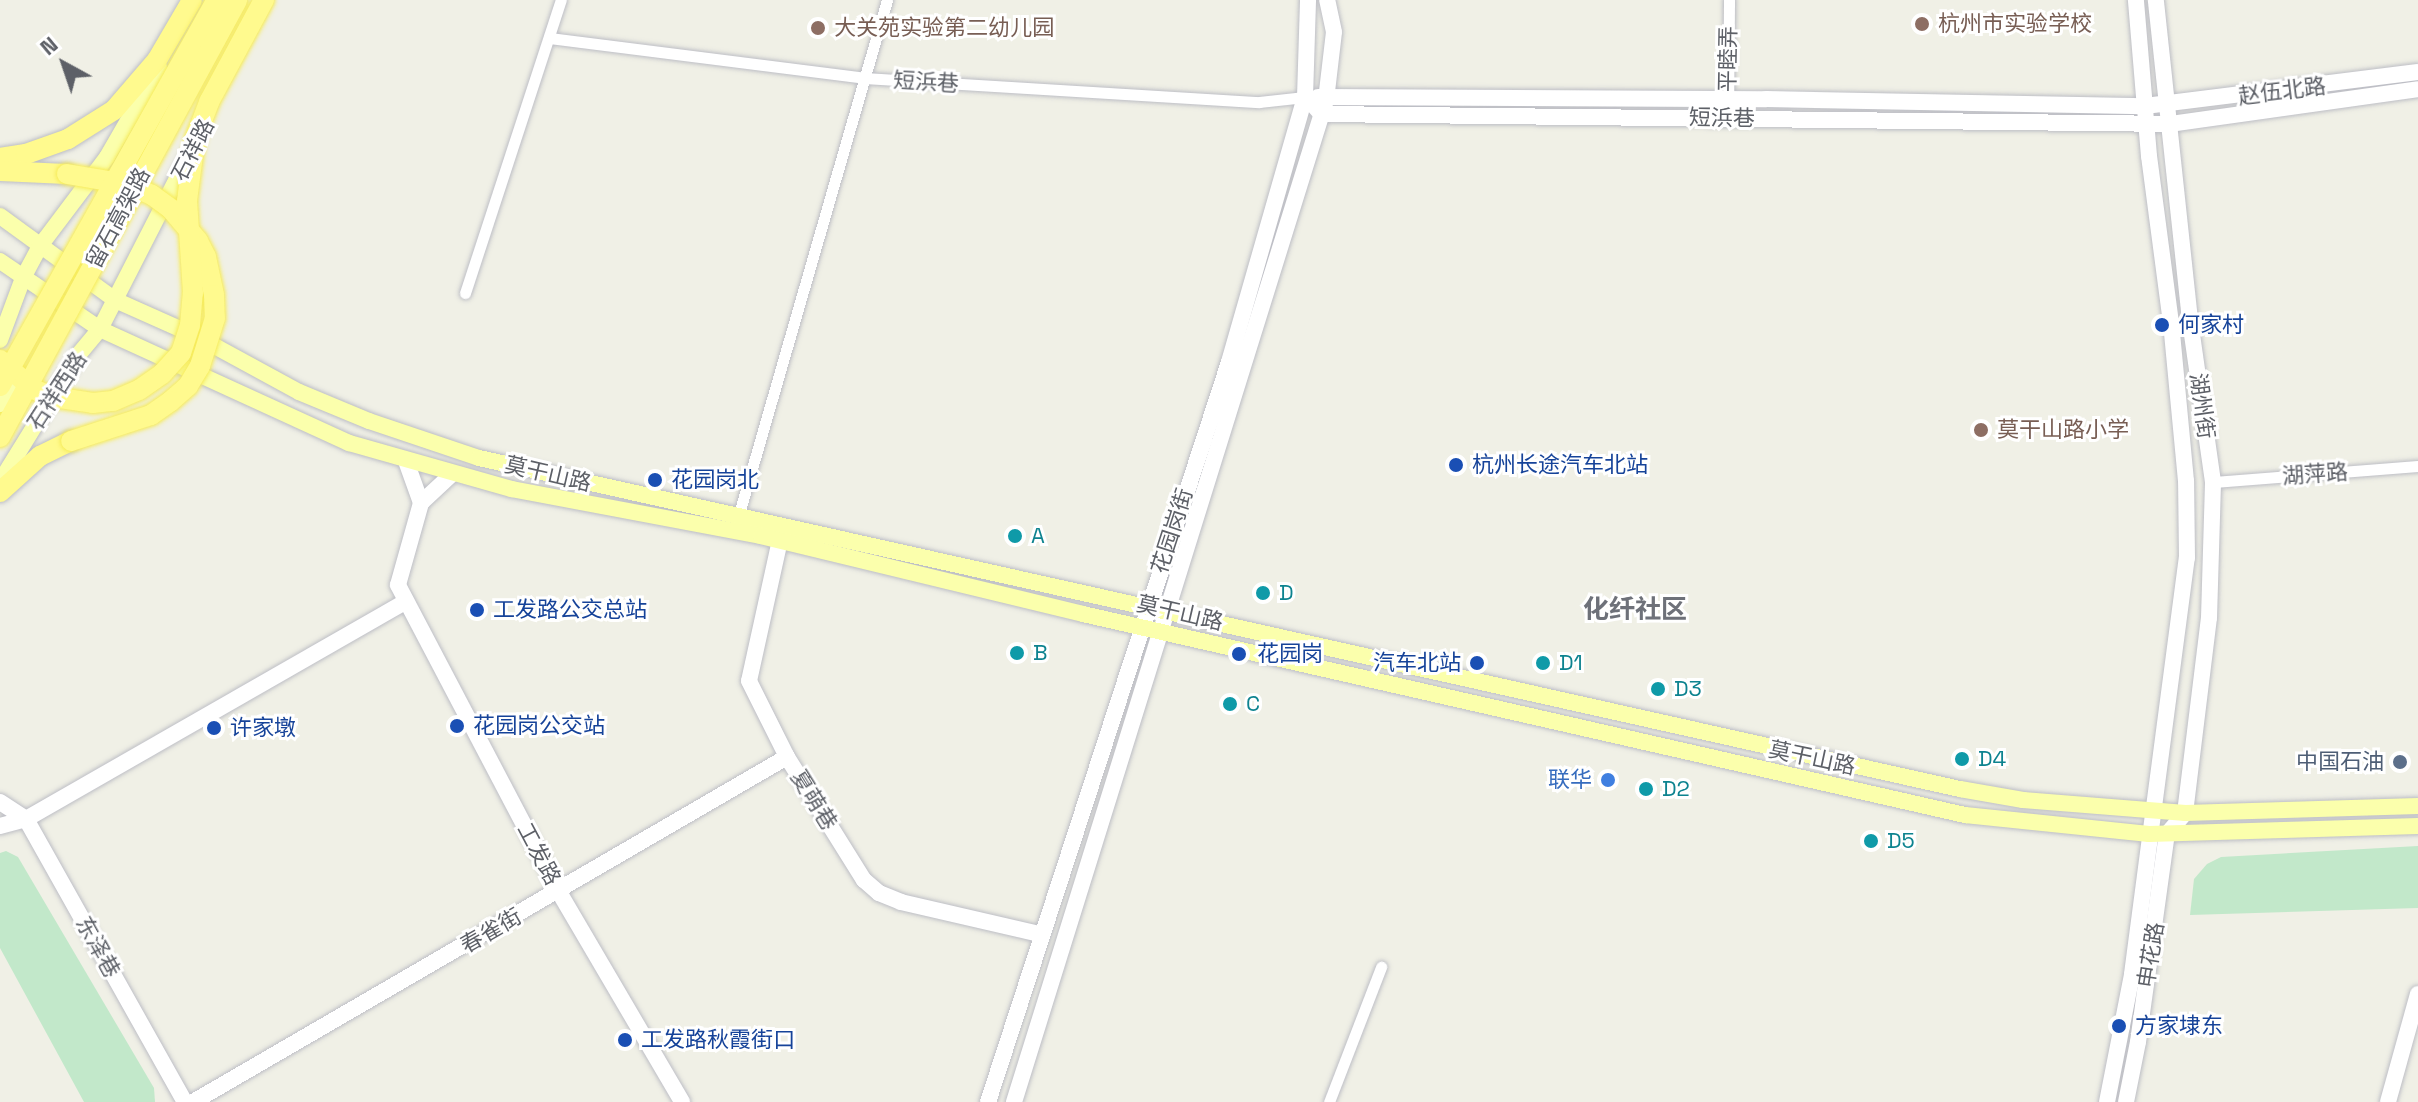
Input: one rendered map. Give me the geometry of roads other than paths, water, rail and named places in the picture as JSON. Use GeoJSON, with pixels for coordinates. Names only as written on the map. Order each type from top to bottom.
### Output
{"type":"FeatureCollection","features":[{"type":"Feature","properties":{"kind":"highway"},"geometry":{"type":"LineString","coordinates":[[0,158],[37,151],[68,139],[114,110],[157,60],[192,0]]}},
{"type":"Feature","properties":{"kind":"highway","name":"留石高架路"},"geometry":{"type":"LineString","coordinates":[[0,386],[108,189],[219,0]]}},
{"type":"Feature","properties":{"kind":"highway","name":"留石高架路"},"geometry":{"type":"LineString","coordinates":[[0,434],[235,0]]}},
{"type":"Feature","properties":{"kind":"highway"},"geometry":{"type":"LineString","coordinates":[[0,360],[33,389],[53,397],[93,403],[113,401],[139,390],[162,374],[181,353],[190,325],[193,293],[187,201],[195,139],[209,102],[264,0]]}},
{"type":"Feature","properties":{"kind":"highway"},"geometry":{"type":"LineString","coordinates":[[0,171],[98,177],[152,195],[171,209],[198,241],[211,276],[215,318],[200,366],[188,386],[171,401],[151,415],[71,441],[40,456],[0,492]]}},
{"type":"Feature","properties":{"kind":"main road"},"geometry":{"type":"LineString","coordinates":[[0,340],[23,278],[40,246],[107,157],[199,0]]}},
{"type":"Feature","properties":{"kind":"main road"},"geometry":{"type":"LineString","coordinates":[[0,404],[219,0]]}},
{"type":"Feature","properties":{"kind":"main road","name":"石祥路"},"geometry":{"type":"LineString","coordinates":[[115,300],[273,0]]}},
{"type":"Feature","properties":{"kind":"main road","name":"莫干山路"},"geometry":{"type":"LineString","coordinates":[[0,216],[115,300],[198,337],[299,392],[369,421],[479,458],[1148,605],[1960,789],[2023,800],[2185,813],[2418,806]]}},
{"type":"Feature","properties":{"kind":"main road","name":"莫干山路"},"geometry":{"type":"LineString","coordinates":[[0,261],[100,329],[349,443],[451,475],[780,540],[1161,631],[1965,815],[2149,834],[2418,826]]}},
{"type":"Feature","properties":{"kind":"main road","name":"石祥西路"},"geometry":{"type":"LineString","coordinates":[[0,482],[79,354],[100,329],[115,300]]}},
{"type":"Feature","properties":{"kind":"street"},"geometry":{"type":"LineString","coordinates":[[465,293],[561,0]]}},
{"type":"Feature","properties":{"kind":"street"},"geometry":{"type":"LineString","coordinates":[[738,517],[887,0]]}},
{"type":"Feature","properties":{"kind":"street","name":"花园岗街"},"geometry":{"type":"LineString","coordinates":[[988,1102],[1040,934],[1144,627],[1148,605],[1229,362],[1305,97],[1308,0]]}},
{"type":"Feature","properties":{"kind":"street","name":"花园岗街"},"geometry":{"type":"LineString","coordinates":[[1014,1102],[1326,97],[1334,32],[1327,0]]}},
{"type":"Feature","properties":{"kind":"street","name":"平睦弄"},"geometry":{"type":"LineString","coordinates":[[1728,118],[1729,0]]}},
{"type":"Feature","properties":{"kind":"street","name":"湖州街"},"geometry":{"type":"LineString","coordinates":[[2136,0],[2146,124],[2186,481],[2187,558],[2152,811]]}},
{"type":"Feature","properties":{"kind":"street","name":"湖州街"},"geometry":{"type":"LineString","coordinates":[[2156,0],[2190,320],[2213,482],[2209,618],[2185,813]]}},
{"type":"Feature","properties":{"kind":"street","name":"短浜巷"},"geometry":{"type":"LineString","coordinates":[[549,38],[864,78],[1259,102],[1326,97],[1728,99],[2145,106]]}},
{"type":"Feature","properties":{"kind":"street","name":"赵伍北路"},"geometry":{"type":"LineString","coordinates":[[2145,106],[2418,72]]}},
{"type":"Feature","properties":{"kind":"street","name":"赵伍北路"},"geometry":{"type":"LineString","coordinates":[[2146,124],[2170,124],[2418,89]]}},
{"type":"Feature","properties":{"kind":"street"},"geometry":{"type":"LineString","coordinates":[[1305,97],[1321,114]]}},
{"type":"Feature","properties":{"kind":"street","name":"短浜巷"},"geometry":{"type":"LineString","coordinates":[[1321,114],[2146,124]]}},
{"type":"Feature","properties":{"kind":"street"},"geometry":{"type":"LineString","coordinates":[[406,461],[421,503],[451,475]]}},
{"type":"Feature","properties":{"kind":"street","name":"湖萍路"},"geometry":{"type":"LineString","coordinates":[[2213,482],[2418,466]]}},
{"type":"Feature","properties":{"kind":"street","name":"工发路"},"geometry":{"type":"LineString","coordinates":[[421,503],[398,585],[559,892],[682,1102]]}},
{"type":"Feature","properties":{"kind":"street","name":"夏萌巷"},"geometry":{"type":"LineString","coordinates":[[780,540],[749,681],[787,757],[864,880],[879,893],[1040,934]]}},
{"type":"Feature","properties":{"kind":"street"},"geometry":{"type":"LineString","coordinates":[[0,826],[26,819],[406,601]]}},
{"type":"Feature","properties":{"kind":"street","name":"春雀街"},"geometry":{"type":"LineString","coordinates":[[193,1102],[787,757]]}},
{"type":"Feature","properties":{"kind":"street","name":"东泽巷"},"geometry":{"type":"LineString","coordinates":[[0,802],[26,819],[185,1102]]}},
{"type":"Feature","properties":{"kind":"street","name":"申花路"},"geometry":{"type":"LineString","coordinates":[[2107,1102],[2130,988],[2152,811]]}},
{"type":"Feature","properties":{"kind":"street"},"geometry":{"type":"LineString","coordinates":[[2167,834],[2185,813]]}},
{"type":"Feature","properties":{"kind":"street","name":"申花路"},"geometry":{"type":"LineString","coordinates":[[2126,1102],[2138,1042],[2167,834]]}},
{"type":"Feature","properties":{"kind":"street"},"geometry":{"type":"LineString","coordinates":[[1329,1102],[1381,967]]}},
{"type":"Feature","properties":{"kind":"street"},"geometry":{"type":"LineString","coordinates":[[2388,1102],[2418,994]]}},
{"type":"Feature","properties":{"kind":"place","name":"杭州市实验学校"},"geometry":{"type":"Point","coordinates":[1922,24]}},
{"type":"Feature","properties":{"kind":"place","name":"大关苑实验第二幼儿园"},"geometry":{"type":"Point","coordinates":[818,28]}},
{"type":"Feature","properties":{"kind":"place","name":"何家村"},"geometry":{"type":"Point","coordinates":[2162,325]}},
{"type":"Feature","properties":{"kind":"place","name":"莫干山路小学"},"geometry":{"type":"Point","coordinates":[1981,430]}},
{"type":"Feature","properties":{"kind":"place","name":"杭州长途汽车北站"},"geometry":{"type":"Point","coordinates":[1456,465]}},
{"type":"Feature","properties":{"kind":"place","name":"花园岗北"},"geometry":{"type":"Point","coordinates":[655,480]}},
{"type":"Feature","properties":{"kind":"place","name":"A"},"geometry":{"type":"Point","coordinates":[1015,536]}},
{"type":"Feature","properties":{"kind":"place","name":"D"},"geometry":{"type":"Point","coordinates":[1263,593]}},
{"type":"Feature","properties":{"kind":"place","name":"工发路公交总站"},"geometry":{"type":"Point","coordinates":[477,610]}},
{"type":"Feature","properties":{"kind":"place","name":"B"},"geometry":{"type":"Point","coordinates":[1017,653]}},
{"type":"Feature","properties":{"kind":"place","name":"花园岗"},"geometry":{"type":"Point","coordinates":[1239,654]}},
{"type":"Feature","properties":{"kind":"place","name":"汽车北站"},"geometry":{"type":"Point","coordinates":[1477,663]}},
{"type":"Feature","properties":{"kind":"place","name":"D1"},"geometry":{"type":"Point","coordinates":[1543,663]}},
{"type":"Feature","properties":{"kind":"place","name":"D3"},"geometry":{"type":"Point","coordinates":[1658,689]}},
{"type":"Feature","properties":{"kind":"place","name":"C"},"geometry":{"type":"Point","coordinates":[1230,704]}},
{"type":"Feature","properties":{"kind":"place","name":"花园岗公交站"},"geometry":{"type":"Point","coordinates":[457,726]}},
{"type":"Feature","properties":{"kind":"place","name":"许家墩"},"geometry":{"type":"Point","coordinates":[214,728]}},
{"type":"Feature","properties":{"kind":"place","name":"D4"},"geometry":{"type":"Point","coordinates":[1962,759]}},
{"type":"Feature","properties":{"kind":"place","name":"中国石油"},"geometry":{"type":"Point","coordinates":[2400,762]}},
{"type":"Feature","properties":{"kind":"place","name":"联华"},"geometry":{"type":"Point","coordinates":[1608,780]}},
{"type":"Feature","properties":{"kind":"place","name":"D2"},"geometry":{"type":"Point","coordinates":[1646,789]}},
{"type":"Feature","properties":{"kind":"place","name":"D5"},"geometry":{"type":"Point","coordinates":[1871,841]}},
{"type":"Feature","properties":{"kind":"place","name":"方家埭东"},"geometry":{"type":"Point","coordinates":[2119,1026]}},
{"type":"Feature","properties":{"kind":"place","name":"工发路秋霞街口"},"geometry":{"type":"Point","coordinates":[625,1040]}},
{"type":"Feature","properties":{"kind":"district","name":"化纤社区"},"geometry":{"type":"Point","coordinates":[1635,610]}}]}
